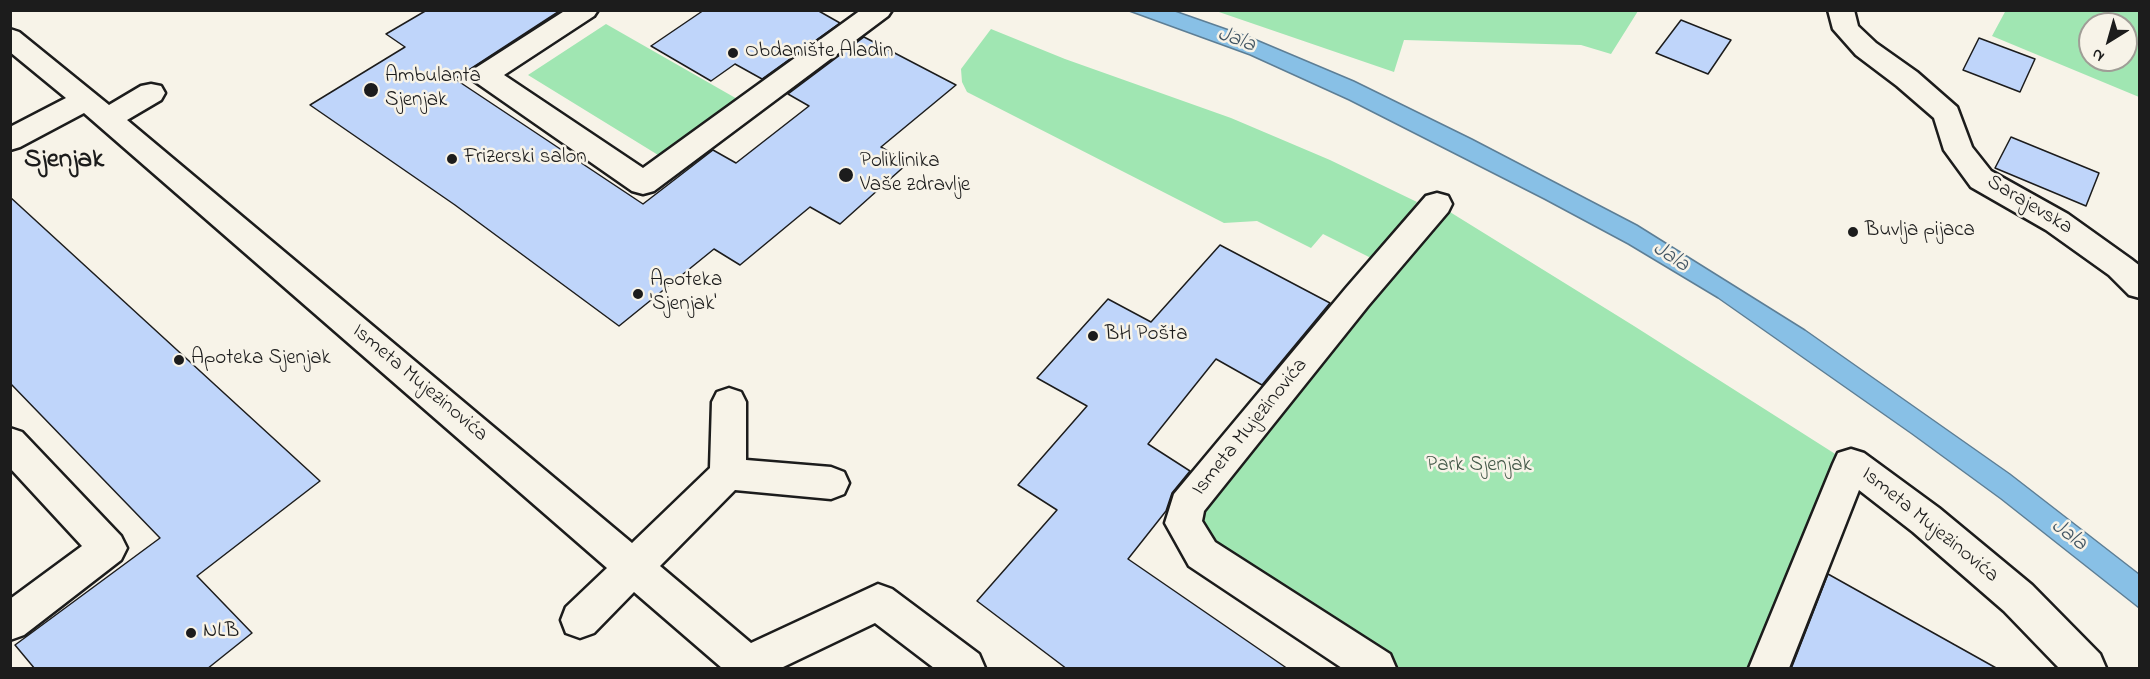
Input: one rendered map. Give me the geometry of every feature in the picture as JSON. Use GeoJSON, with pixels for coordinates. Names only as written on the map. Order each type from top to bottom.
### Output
{"type":"FeatureCollection","features":[{"type":"Feature","properties":{"kind":"street"},"geometry":{"type":"LineString","coordinates":[[585,10],[484,75],[643,183],[879,10]]}},
{"type":"Feature","properties":{"kind":"street","name":"Sarajevska"},"geometry":{"type":"LineString","coordinates":[[1841,10],[1845,29],[1866,50],[1907,79],[1947,114],[1959,150],[1981,179],[2058,222],[2120,267],[2139,286]]}},
{"type":"Feature","properties":{"kind":"street","name":"Ismeta Mujezinovića"},"geometry":{"type":"LineString","coordinates":[[10,38],[97,109],[747,667]]}},
{"type":"Feature","properties":{"kind":"street"},"geometry":{"type":"LineString","coordinates":[[10,140],[97,109],[151,93]]}},
{"type":"Feature","properties":{"kind":"street","name":"Ismeta Mujezinovića"},"geometry":{"type":"LineString","coordinates":[[1376,669],[1202,554],[1183,523],[1187,505],[1357,297],[1437,204]]}},
{"type":"Feature","properties":{"kind":"street"},"geometry":{"type":"LineString","coordinates":[[580,620],[728,474],[729,402]]}},
{"type":"Feature","properties":{"kind":"street"},"geometry":{"type":"LineString","coordinates":[[10,443],[108,548],[10,622]]}},
{"type":"Feature","properties":{"kind":"street","name":"Ismeta Mujezinovića"},"geometry":{"type":"LineString","coordinates":[[1769,669],[1851,464],[1926,520],[2018,598],[2086,669]]}},
{"type":"Feature","properties":{"kind":"street"},"geometry":{"type":"LineString","coordinates":[[728,474],[831,483]]}},
{"type":"Feature","properties":{"kind":"street"},"geometry":{"type":"LineString","coordinates":[[747,667],[878,602],[965,669]]}},
{"type":"Feature","properties":{"kind":"green space"},"geometry":{"type":"Polygon","coordinates":[[[2006,10],[2139,11],[2139,97],[2079,72],[2138,72],[2138,12],[2078,12],[2078,72],[1992,36],[2006,10]]]}},
{"type":"Feature","properties":{"kind":"green space"},"geometry":{"type":"Polygon","coordinates":[[[1216,11],[1638,11],[1611,54],[1581,45],[1404,40],[1394,72],[1216,11]]]}},
{"type":"Feature","properties":{"kind":"green space"},"geometry":{"type":"Polygon","coordinates":[[[606,24],[739,100],[663,158],[528,75],[606,24]]]}},
{"type":"Feature","properties":{"kind":"green space"},"geometry":{"type":"Polygon","coordinates":[[[991,29],[1065,59],[1231,118],[1330,160],[1417,202],[1373,259],[1323,234],[1311,248],[1257,221],[1224,223],[967,92],[962,82],[961,69],[991,29]]]}},
{"type":"Feature","properties":{"kind":"green space","name":"Park Sjenjak"},"geometry":{"type":"Polygon","coordinates":[[[1437,204],[1851,464],[1769,668],[1376,668],[1202,554],[1187,505],[1437,204]]]}},
{"type":"Feature","properties":{"kind":"water","name":"Jala"},"geometry":{"type":"Polygon","coordinates":[[[1129,11],[1175,11],[1252,38],[1354,81],[1472,139],[1637,225],[1805,330],[2010,474],[2139,574],[2139,608],[2001,499],[1912,434],[1718,298],[1628,244],[1349,100],[1250,55],[1129,11]]]}},
{"type":"Feature","properties":{"kind":"building"},"geometry":{"type":"Polygon","coordinates":[[[427,10],[561,10],[455,79],[643,204],[713,150],[736,163],[809,106],[788,94],[864,37],[956,85],[881,147],[908,163],[840,224],[810,207],[740,265],[714,249],[619,326],[455,205],[310,105],[405,47],[386,34],[427,10]]]}},
{"type":"Feature","properties":{"kind":"building","name":"Obdanište Aladin"},"geometry":{"type":"Polygon","coordinates":[[[704,10],[817,10],[840,23],[762,79],[735,64],[711,81],[651,46],[704,10]]]}},
{"type":"Feature","properties":{"kind":"building"},"geometry":{"type":"Polygon","coordinates":[[[1681,20],[1731,40],[1708,74],[1656,53],[1681,20]]]}},
{"type":"Feature","properties":{"kind":"building"},"geometry":{"type":"Polygon","coordinates":[[[1979,38],[2035,59],[2020,92],[1963,70],[1979,38]]]}},
{"type":"Feature","properties":{"kind":"building"},"geometry":{"type":"Polygon","coordinates":[[[2011,137],[2099,173],[2086,206],[1995,168],[2011,137]]]}},
{"type":"Feature","properties":{"kind":"building"},"geometry":{"type":"Polygon","coordinates":[[[10,197],[320,481],[197,576],[252,633],[207,669],[35,669],[15,645],[160,538],[10,383],[10,197]]]}},
{"type":"Feature","properties":{"kind":"building"},"geometry":{"type":"Polygon","coordinates":[[[1220,245],[1330,303],[1262,385],[1216,359],[1148,444],[1190,471],[1172,493],[1166,511],[1128,559],[1288,669],[1067,669],[977,601],[1057,510],[1018,485],[1087,406],[1037,378],[1108,299],[1151,322],[1220,245]]]}},
{"type":"Feature","properties":{"kind":"building"},"geometry":{"type":"Polygon","coordinates":[[[1828,574],[1998,669],[1791,669],[1828,574]]]}},
{"type":"Feature","properties":{"kind":"place","name":"Obdanište Aladin"},"geometry":{"type":"Point","coordinates":[733,53]}},
{"type":"Feature","properties":{"kind":"place","name":"Ambulanta Sjenjak"},"geometry":{"type":"Point","coordinates":[371,90]}},
{"type":"Feature","properties":{"kind":"place","name":"Frizerski salon"},"geometry":{"type":"Point","coordinates":[452,159]}},
{"type":"Feature","properties":{"kind":"place","name":"Poliklinika Vaše zdravlje"},"geometry":{"type":"Point","coordinates":[846,175]}},
{"type":"Feature","properties":{"kind":"place","name":"Buvlja pijaca"},"geometry":{"type":"Point","coordinates":[1853,232]}},
{"type":"Feature","properties":{"kind":"place","name":"Apoteka 'Sjenjak'"},"geometry":{"type":"Point","coordinates":[638,294]}},
{"type":"Feature","properties":{"kind":"place","name":"BH Pošta"},"geometry":{"type":"Point","coordinates":[1093,336]}},
{"type":"Feature","properties":{"kind":"place","name":"Apoteka Sjenjak"},"geometry":{"type":"Point","coordinates":[179,360]}},
{"type":"Feature","properties":{"kind":"place","name":"NLB"},"geometry":{"type":"Point","coordinates":[191,633]}},
{"type":"Feature","properties":{"kind":"district","name":"Sjenjak"},"geometry":{"type":"Point","coordinates":[64,162]}}]}
